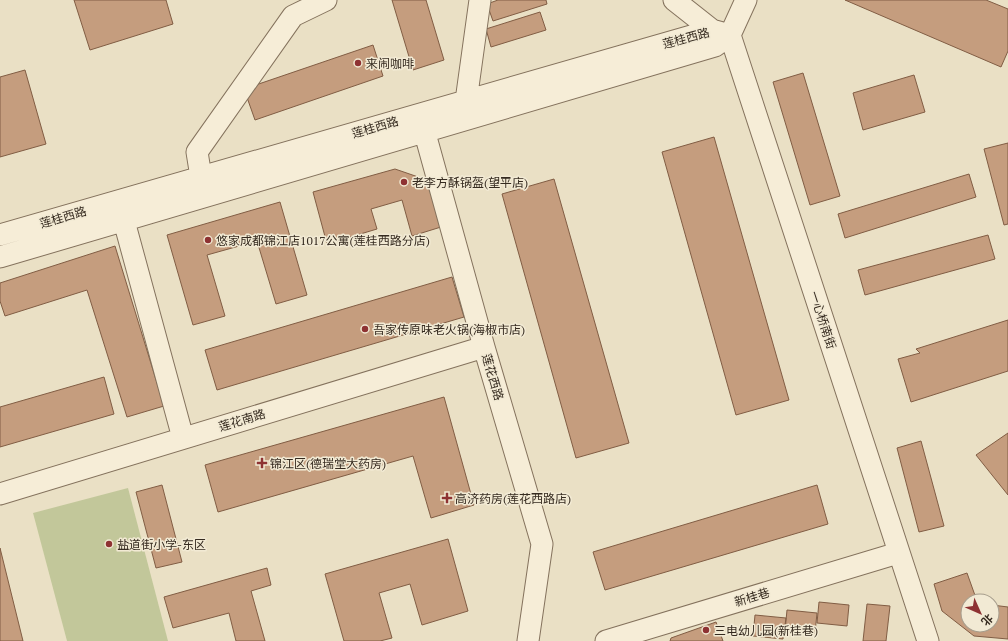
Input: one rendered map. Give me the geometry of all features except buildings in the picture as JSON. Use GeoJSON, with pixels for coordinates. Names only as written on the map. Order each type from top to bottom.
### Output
{"type":"FeatureCollection","features":[{"type":"Feature","properties":{"kind":"street"},"geometry":{"type":"LineString","coordinates":[[466,101],[480,0]]}},
{"type":"Feature","properties":{"kind":"street"},"geometry":{"type":"LineString","coordinates":[[674,0],[721,32],[746,0]]}},
{"type":"Feature","properties":{"kind":"street"},"geometry":{"type":"LineString","coordinates":[[201,177],[197,152],[293,16],[309,3]]}},
{"type":"Feature","properties":{"kind":"street","name":"莲桂西路"},"geometry":{"type":"LineString","coordinates":[[0,257],[124,221],[422,123],[466,101],[721,32]]}},
{"type":"Feature","properties":{"kind":"street","name":"莲桂西路"},"geometry":{"type":"LineString","coordinates":[[0,235],[201,177],[422,123],[715,46],[721,32]]}},
{"type":"Feature","properties":{"kind":"street","name":"一心桥南街"},"geometry":{"type":"LineString","coordinates":[[721,32],[928,641]]}},
{"type":"Feature","properties":{"kind":"street","name":"莲花西路"},"geometry":{"type":"LineString","coordinates":[[422,123],[484,346],[542,544],[528,641]]}},
{"type":"Feature","properties":{"kind":"street"},"geometry":{"type":"LineString","coordinates":[[120,201],[124,221],[183,438]]}},
{"type":"Feature","properties":{"kind":"street","name":"莲花南路"},"geometry":{"type":"LineString","coordinates":[[0,494],[484,346]]}},
{"type":"Feature","properties":{"kind":"street","name":"新桂巷"},"geometry":{"type":"LineString","coordinates":[[606,641],[898,553]]}},
{"type":"Feature","properties":{"kind":"green space"},"geometry":{"type":"Polygon","coordinates":[[[128,488],[168,641],[67,641],[33,513],[128,488]]]}},
{"type":"Feature","properties":{"kind":"place","name":"来闹咖啡"},"geometry":{"type":"Point","coordinates":[358,63]}},
{"type":"Feature","properties":{"kind":"place","name":"老李方酥锅盔(望平店)"},"geometry":{"type":"Point","coordinates":[404,182]}},
{"type":"Feature","properties":{"kind":"place","name":"悠家成都锦江店1017公寓(莲桂西路分店)"},"geometry":{"type":"Point","coordinates":[208,240]}},
{"type":"Feature","properties":{"kind":"place","name":"吾家传原味老火锅(海椒市店)"},"geometry":{"type":"Point","coordinates":[365,329]}},
{"type":"Feature","properties":{"kind":"place","name":"锦江区(德瑞堂大药房)"},"geometry":{"type":"Point","coordinates":[262,463]}},
{"type":"Feature","properties":{"kind":"place","name":"高济药房(莲花西路店)"},"geometry":{"type":"Point","coordinates":[447,498]}},
{"type":"Feature","properties":{"kind":"place","name":"盐道街小学-东区"},"geometry":{"type":"Point","coordinates":[109,544]}},
{"type":"Feature","properties":{"kind":"place","name":"三电幼儿园(新桂巷)"},"geometry":{"type":"Point","coordinates":[706,630]}}]}
